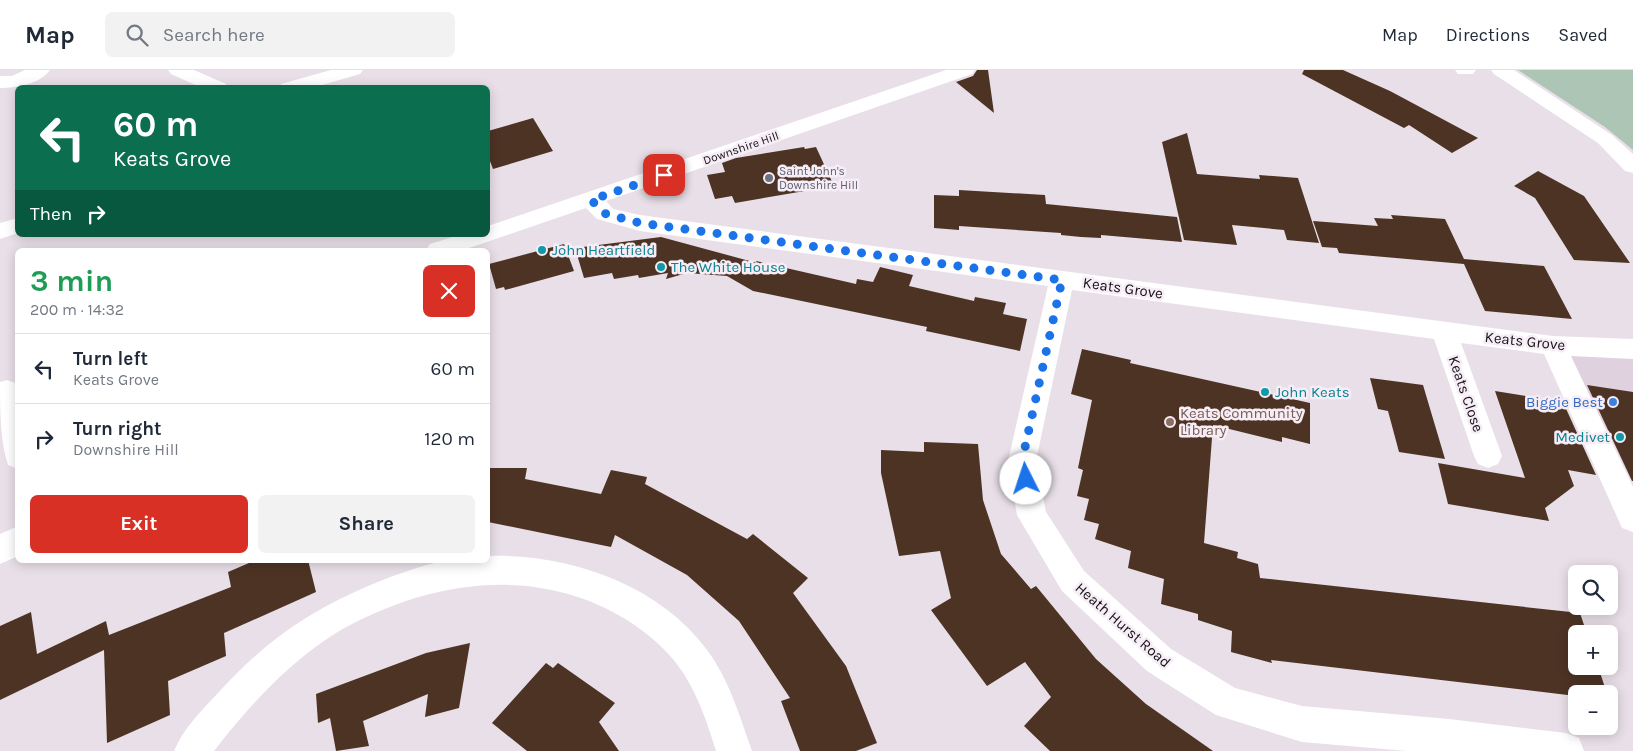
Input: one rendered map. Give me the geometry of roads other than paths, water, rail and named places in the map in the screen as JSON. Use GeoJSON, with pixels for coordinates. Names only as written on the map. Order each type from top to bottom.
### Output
{"type":"FeatureCollection","features":[{"type":"Feature","properties":{"kind":"street"},"geometry":{"type":"LineString","coordinates":[[11,85],[40,70]]}},
{"type":"Feature","properties":{"kind":"street"},"geometry":{"type":"LineString","coordinates":[[178,70],[212,85]]}},
{"type":"Feature","properties":{"kind":"street"},"geometry":{"type":"LineString","coordinates":[[299,85],[353,70]]}},
{"type":"Feature","properties":{"kind":"street","name":"Downshire Hill"},"geometry":{"type":"LineString","coordinates":[[490,233],[591,200],[965,70]]}},
{"type":"Feature","properties":{"kind":"street"},"geometry":{"type":"LineString","coordinates":[[1501,70],[1605,139],[1633,166]]}},
{"type":"Feature","properties":{"kind":"street"},"geometry":{"type":"LineString","coordinates":[[1517,103],[1537,95]]}},
{"type":"Feature","properties":{"kind":"street","name":"Keats Grove"},"geometry":{"type":"LineString","coordinates":[[591,200],[606,214],[640,223],[1553,346],[1633,349]]}},
{"type":"Feature","properties":{"kind":"street"},"geometry":{"type":"LineString","coordinates":[[0,231],[15,226]]}},
{"type":"Feature","properties":{"kind":"street","name":"Downshire Hill"},"geometry":{"type":"LineString","coordinates":[[444,248],[477,237]]}},
{"type":"Feature","properties":{"kind":"street","name":"Heath Hurst Road"},"geometry":{"type":"LineString","coordinates":[[1062,280],[1022,461],[1032,515],[1073,582],[1159,660],[1228,703],[1302,724],[1449,737],[1566,751]]}},
{"type":"Feature","properties":{"kind":"street","name":"Keats Close"},"geometry":{"type":"LineString","coordinates":[[1444,332],[1488,456]]}},
{"type":"Feature","properties":{"kind":"street"},"geometry":{"type":"LineString","coordinates":[[1553,346],[1633,519]]}},
{"type":"Feature","properties":{"kind":"street"},"geometry":{"type":"LineString","coordinates":[[8,390],[15,437]]}},
{"type":"Feature","properties":{"kind":"street"},"geometry":{"type":"LineString","coordinates":[[0,550],[15,541]]}},
{"type":"Feature","properties":{"kind":"street"},"geometry":{"type":"LineString","coordinates":[[192,751],[254,681],[278,658],[324,623],[375,599],[433,579],[470,572],[528,572],[563,577],[610,593],[664,627],[695,662],[720,710],[734,751]]}},
{"type":"Feature","properties":{"kind":"place","name":"Saint John's Downshire Hill"},"geometry":{"type":"Point","coordinates":[769,178]}},
{"type":"Feature","properties":{"kind":"place","name":"John Heartfield"},"geometry":{"type":"Point","coordinates":[542,250]}},
{"type":"Feature","properties":{"kind":"place","name":"The White House"},"geometry":{"type":"Point","coordinates":[661,267]}},
{"type":"Feature","properties":{"kind":"place","name":"John Keats"},"geometry":{"type":"Point","coordinates":[1265,392]}},
{"type":"Feature","properties":{"kind":"place","name":"Biggie Best"},"geometry":{"type":"Point","coordinates":[1613,402]}},
{"type":"Feature","properties":{"kind":"place","name":"Keats Community Library"},"geometry":{"type":"Point","coordinates":[1170,422]}},
{"type":"Feature","properties":{"kind":"place","name":"Medivet"},"geometry":{"type":"Point","coordinates":[1620,437]}}]}
